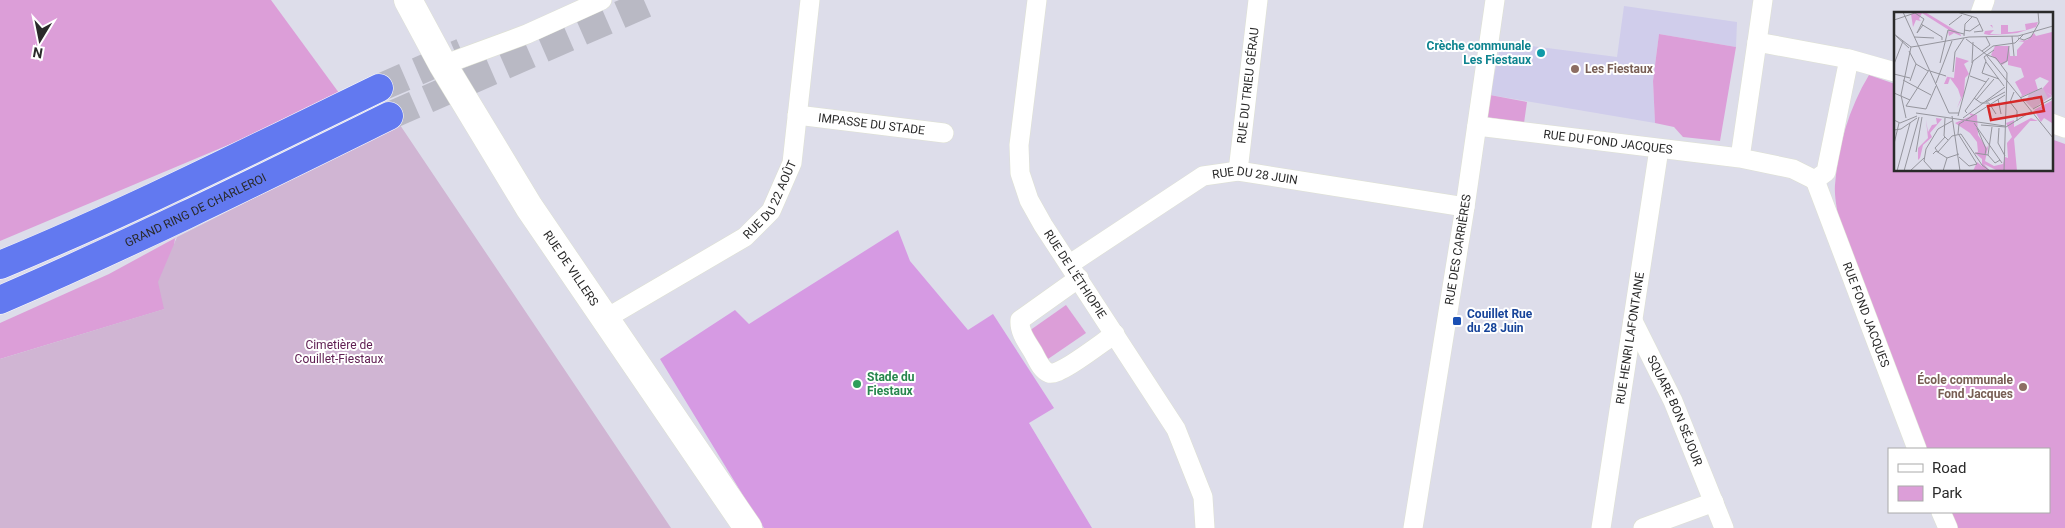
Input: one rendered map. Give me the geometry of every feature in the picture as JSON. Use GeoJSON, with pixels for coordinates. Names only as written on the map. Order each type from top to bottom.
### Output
{"type":"FeatureCollection","features":[{"type":"Feature","properties":{"kind":"highway"},"geometry":{"type":"LineString","coordinates":[[0,265],[56,242],[177,187],[379,88]]}},
{"type":"Feature","properties":{"kind":"highway","name":"GRAND RING DE CHARLEROI"},"geometry":{"type":"LineString","coordinates":[[0,300],[193,212],[390,116]]}},
{"type":"Feature","properties":{"kind":"street","name":"RUE DE VILLERS"},"geometry":{"type":"LineString","coordinates":[[408,0],[443,65],[529,207],[748,528]]}},
{"type":"Feature","properties":{"kind":"street"},"geometry":{"type":"LineString","coordinates":[[443,65],[527,34],[602,0]]}},
{"type":"Feature","properties":{"kind":"street","name":"RUE DU 22 AOÛT"},"geometry":{"type":"LineString","coordinates":[[605,319],[745,237],[771,211],[792,163],[810,0]]}},
{"type":"Feature","properties":{"kind":"street","name":"RUE DE L'ÉTHIOPIE"},"geometry":{"type":"LineString","coordinates":[[1037,0],[1018,145],[1020,173],[1029,200],[1038,216],[1176,429],[1203,497],[1205,528]]}},
{"type":"Feature","properties":{"kind":"street","name":"RUE DU TRIEU GÉRAU"},"geometry":{"type":"LineString","coordinates":[[1238,171],[1258,0]]}},
{"type":"Feature","properties":{"kind":"street","name":"RUE DES CARRIÈRES"},"geometry":{"type":"LineString","coordinates":[[1413,528],[1465,207],[1495,0]]}},
{"type":"Feature","properties":{"kind":"street"},"geometry":{"type":"LineString","coordinates":[[1740,158],[1763,0]]}},
{"type":"Feature","properties":{"kind":"street"},"geometry":{"type":"LineString","coordinates":[[1981,12],[1985,0]]}},
{"type":"Feature","properties":{"kind":"street"},"geometry":{"type":"LineString","coordinates":[[1757,42],[1849,59],[1894,72]]}},
{"type":"Feature","properties":{"kind":"street"},"geometry":{"type":"LineString","coordinates":[[1814,180],[1826,172],[1849,59]]}},
{"type":"Feature","properties":{"kind":"street","name":"IMPASSE DU STADE"},"geometry":{"type":"LineString","coordinates":[[797,115],[944,133]]}},
{"type":"Feature","properties":{"kind":"street"},"geometry":{"type":"LineString","coordinates":[[2052,123],[2065,128]]}},
{"type":"Feature","properties":{"kind":"street","name":"RUE DU FOND JACQUES"},"geometry":{"type":"LineString","coordinates":[[1477,126],[1740,158],[1793,170],[1814,180]]}},
{"type":"Feature","properties":{"kind":"street","name":"RUE HENRI LAFONTAINE"},"geometry":{"type":"LineString","coordinates":[[1601,528],[1659,149]]}},
{"type":"Feature","properties":{"kind":"street","name":"RUE DU 28 JUIN"},"geometry":{"type":"LineString","coordinates":[[1115,334],[1054,374],[1048,373],[1040,365],[1021,331],[1020,320],[1074,271],[1203,176],[1238,171],[1465,207]]}},
{"type":"Feature","properties":{"kind":"street","name":"RUE FOND JACQUES"},"geometry":{"type":"LineString","coordinates":[[1814,180],[1918,448]]}},
{"type":"Feature","properties":{"kind":"street","name":"SQUARE BON SÉJOUR"},"geometry":{"type":"LineString","coordinates":[[1633,321],[1673,401],[1724,528]]}},
{"type":"Feature","properties":{"kind":"street"},"geometry":{"type":"LineString","coordinates":[[1643,528],[1714,502]]}},
{"type":"Feature","properties":{"kind":"street"},"geometry":{"type":"LineString","coordinates":[[1941,513],[1948,528]]}},
{"type":"Feature","properties":{"kind":"shaded area","name":"Les Fiestaux"},"geometry":{"type":"Polygon","coordinates":[[[1624,6],[1737,22],[1736,47],[1659,34],[1653,81],[1655,123],[1490,95],[1501,42],[1617,57],[1624,6]]]}},
{"type":"Feature","properties":{"kind":"shaded area","name":"Stade du Fiestaux"},"geometry":{"type":"Polygon","coordinates":[[[898,230],[910,261],[968,330],[993,314],[1054,408],[1029,423],[1092,528],[764,528],[755,515],[660,359],[735,310],[749,324],[898,230]]]}},
{"type":"Feature","properties":{"kind":"green space"},"geometry":{"type":"Polygon","coordinates":[[[0,0],[271,0],[342,97],[0,241],[0,0]]]}},
{"type":"Feature","properties":{"kind":"green space"},"geometry":{"type":"Polygon","coordinates":[[[1659,34],[1736,47],[1720,141],[1683,137],[1674,127],[1655,123],[1653,81],[1659,34]]]}},
{"type":"Feature","properties":{"kind":"green space"},"geometry":{"type":"Polygon","coordinates":[[[1869,75],[1894,84],[1894,171],[2052,171],[2052,139],[2065,144],[2065,528],[1956,528],[1950,513],[2050,513],[2050,448],[1925,448],[1839,224],[1835,190],[1839,156],[1850,114],[1869,75]]]}},
{"type":"Feature","properties":{"kind":"green space"},"geometry":{"type":"Polygon","coordinates":[[[1490,95],[1527,102],[1524,123],[1486,117],[1490,95]]]}},
{"type":"Feature","properties":{"kind":"green space","name":"Cimetière de Couillet-Fiestaux"},"geometry":{"type":"Polygon","coordinates":[[[400,125],[671,528],[0,528],[0,359],[164,309],[158,282],[177,237],[400,125]]]}},
{"type":"Feature","properties":{"kind":"green space"},"geometry":{"type":"Polygon","coordinates":[[[177,237],[175,239],[165,309],[0,359],[0,323],[109,274],[177,237]]]}},
{"type":"Feature","properties":{"kind":"green space"},"geometry":{"type":"Polygon","coordinates":[[[1066,305],[1086,333],[1048,359],[1029,331],[1066,305]]]}},
{"type":"Feature","properties":{"kind":"tunnel"},"geometry":{"type":"LineString","coordinates":[[389,116],[654,0]]}},
{"type":"Feature","properties":{"kind":"tunnel"},"geometry":{"type":"LineString","coordinates":[[379,88],[462,52]]}},
{"type":"Feature","properties":{"kind":"place","name":"Crèche communale Les Fiestaux"},"geometry":{"type":"Point","coordinates":[1541,53]}},
{"type":"Feature","properties":{"kind":"place","name":"Les Fiestaux"},"geometry":{"type":"Point","coordinates":[1575,69]}},
{"type":"Feature","properties":{"kind":"place","name":"Couillet Rue du 28 Juin"},"geometry":{"type":"Point","coordinates":[1457,321]}},
{"type":"Feature","properties":{"kind":"place","name":"Stade du Fiestaux"},"geometry":{"type":"Point","coordinates":[857,384]}},
{"type":"Feature","properties":{"kind":"place","name":"École communale Fond Jacques"},"geometry":{"type":"Point","coordinates":[2023,387]}}]}
